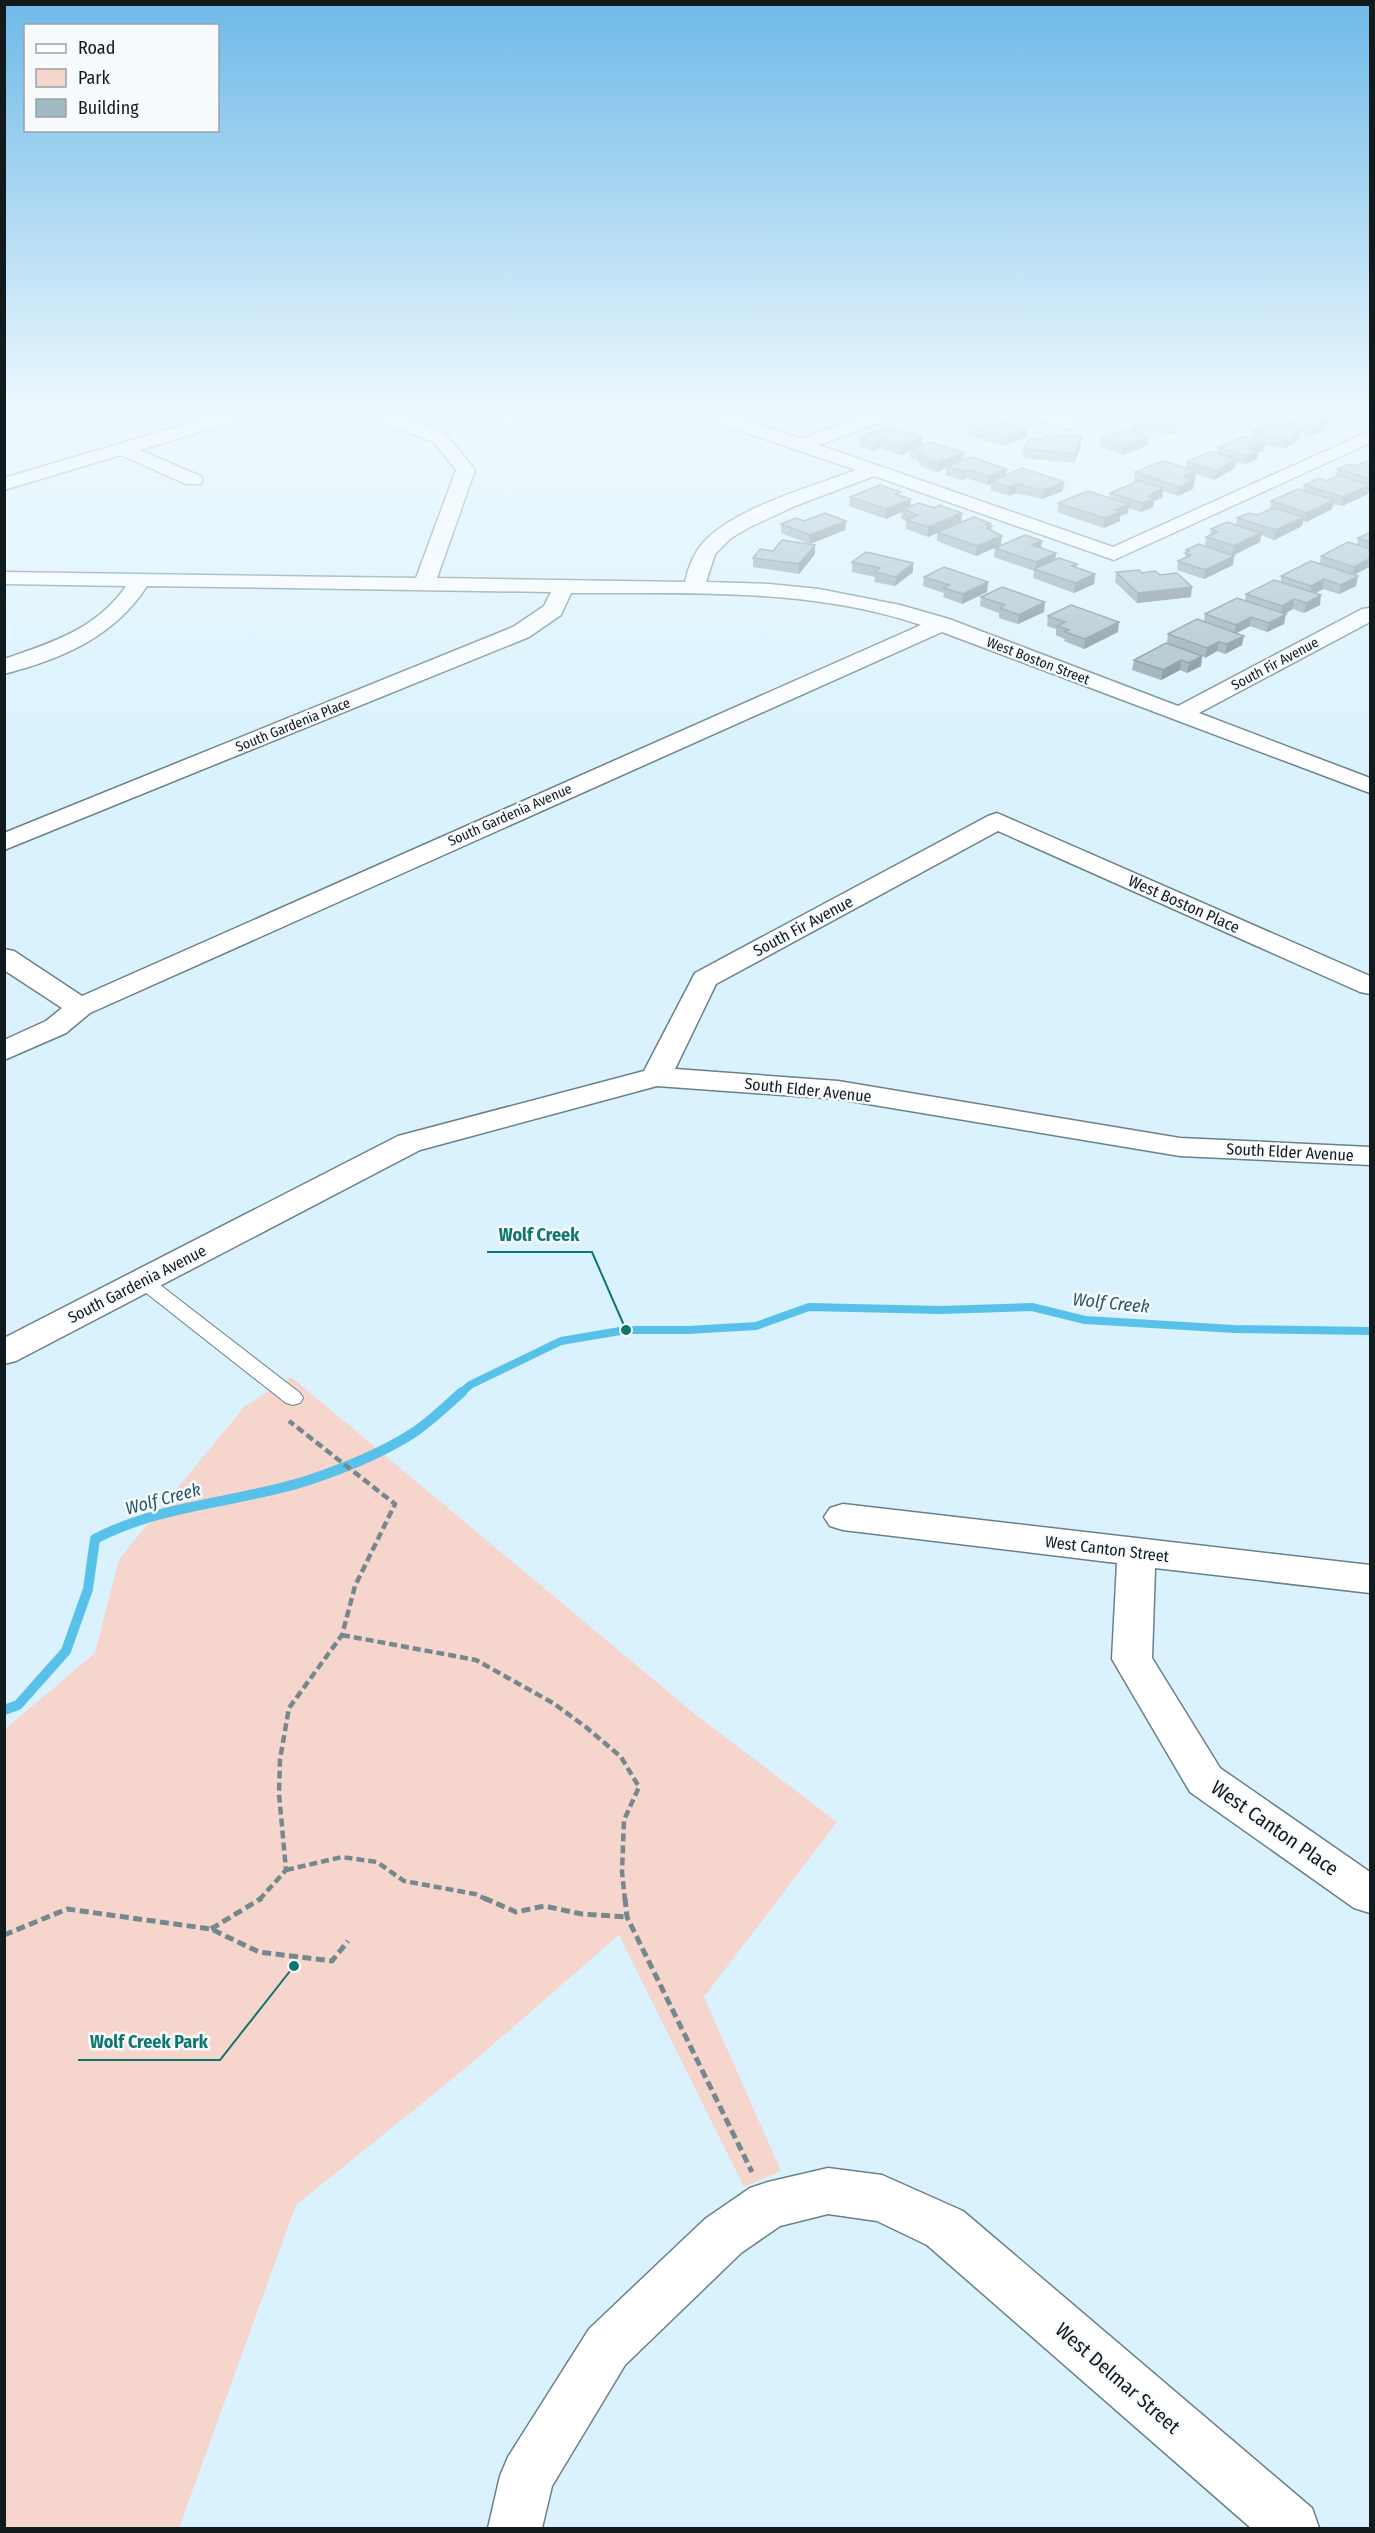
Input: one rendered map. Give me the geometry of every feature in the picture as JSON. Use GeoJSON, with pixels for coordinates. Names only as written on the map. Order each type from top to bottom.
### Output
{"type":"FeatureCollection","features":[{"type":"Feature","properties":{"kind":"street"},"geometry":{"type":"LineString","coordinates":[[424,584],[445,528]]}},
{"type":"Feature","properties":{"kind":"street"},"geometry":{"type":"LineString","coordinates":[[4,578],[694,588],[702,559],[712,545],[735,528]]}},
{"type":"Feature","properties":{"kind":"street"},"geometry":{"type":"LineString","coordinates":[[1040,528],[1114,554],[1170,528]]}},
{"type":"Feature","properties":{"kind":"street"},"geometry":{"type":"LineString","coordinates":[[4,667],[81,639],[99,629],[122,608],[141,580]]}},
{"type":"Feature","properties":{"kind":"street","name":"South Gardenia Place"},"geometry":{"type":"LineString","coordinates":[[4,842],[522,632],[553,610],[564,586]]}},
{"type":"Feature","properties":{"kind":"street","name":"West Boston Street"},"geometry":{"type":"LineString","coordinates":[[694,588],[788,591],[841,597],[903,611],[1371,786]]}},
{"type":"Feature","properties":{"kind":"street","name":"South Fir Avenue"},"geometry":{"type":"LineString","coordinates":[[1180,714],[1371,614]]}},
{"type":"Feature","properties":{"kind":"street","name":"South Gardenia Avenue"},"geometry":{"type":"LineString","coordinates":[[4,1051],[56,1027],[80,1007],[941,624]]}},
{"type":"Feature","properties":{"kind":"street"},"geometry":{"type":"LineString","coordinates":[[1342,629],[1371,639]]}},
{"type":"Feature","properties":{"kind":"street","name":"South Fir Avenue"},"geometry":{"type":"LineString","coordinates":[[656,1077],[705,979],[998,822]]}},
{"type":"Feature","properties":{"kind":"street","name":"West Boston Place"},"geometry":{"type":"LineString","coordinates":[[998,822],[1371,986]]}},
{"type":"Feature","properties":{"kind":"street"},"geometry":{"type":"LineString","coordinates":[[4,957],[80,1007]]}},
{"type":"Feature","properties":{"kind":"street","name":"South Elder Avenue"},"geometry":{"type":"LineString","coordinates":[[269,1215],[409,1143],[656,1077],[838,1090],[1180,1147],[1371,1156]]}},
{"type":"Feature","properties":{"kind":"street","name":"South Gardenia Avenue"},"geometry":{"type":"LineString","coordinates":[[4,1353],[269,1215]]}},
{"type":"Feature","properties":{"kind":"street","name":"West Canton Street"},"geometry":{"type":"LineString","coordinates":[[843,1517],[1371,1579]]}},
{"type":"Feature","properties":{"kind":"street","name":"West Canton Place"},"geometry":{"type":"LineString","coordinates":[[1137,1553],[1132,1659],[1205,1780],[1371,1895]]}},
{"type":"Feature","properties":{"kind":"street","name":"West Delmar Street"},"geometry":{"type":"LineString","coordinates":[[768,2205],[828,2191],[882,2198],[945,2229],[1292,2529]]}},
{"type":"Feature","properties":{"kind":"street"},"geometry":{"type":"LineString","coordinates":[[515,2529],[527,2476],[607,2347],[723,2236],[768,2205]]}},
{"type":"Feature","properties":{"kind":"lane"},"geometry":{"type":"LineString","coordinates":[[143,1281],[294,1398]]}},
{"type":"Feature","properties":{"kind":"path"},"geometry":{"type":"LineString","coordinates":[[286,1870],[279,1794],[280,1759],[289,1708],[342,1635],[355,1586],[395,1504],[295,1426]]}},
{"type":"Feature","properties":{"kind":"path"},"geometry":{"type":"LineString","coordinates":[[342,1635],[476,1660],[553,1702],[621,1757],[639,1787],[624,1820],[622,1872],[627,1917],[768,2205]]}},
{"type":"Feature","properties":{"kind":"path"},"geometry":{"type":"LineString","coordinates":[[211,1929],[262,1898],[286,1870],[342,1857],[377,1862],[404,1881],[475,1894],[516,1912],[544,1906],[582,1914],[627,1917]]}},
{"type":"Feature","properties":{"kind":"path"},"geometry":{"type":"LineString","coordinates":[[4,1935],[67,1909],[211,1929],[258,1952],[332,1961],[348,1941]]}},
{"type":"Feature","properties":{"kind":"green space"},"geometry":{"type":"Polygon","coordinates":[[[291,1377],[696,1715],[837,1822],[704,1997],[781,2171],[744,2187],[619,1935],[467,2067],[296,2205],[179,2528],[5,2528],[5,1729],[95,1653],[119,1559],[245,1406],[291,1377]]]}},
{"type":"Feature","properties":{"kind":"building"},"geometry":{"type":"Polygon","coordinates":[[[792,528],[827,528],[810,535],[792,528]]]}},
{"type":"Feature","properties":{"kind":"building"},"geometry":{"type":"Polygon","coordinates":[[[946,528],[987,528],[1002,536],[977,546],[937,532],[946,528]]]}},
{"type":"Feature","properties":{"kind":"building"},"geometry":{"type":"Polygon","coordinates":[[[1246,528],[1261,533],[1234,546],[1206,537],[1218,532],[1211,529],[1246,528]]]}},
{"type":"Feature","properties":{"kind":"building"},"geometry":{"type":"Polygon","coordinates":[[[1371,532],[1371,542],[1358,538],[1371,532]]]}},
{"type":"Feature","properties":{"kind":"building"},"geometry":{"type":"Polygon","coordinates":[[[1025,535],[1042,541],[1032,545],[1056,553],[1036,562],[995,548],[1025,535]]]}},
{"type":"Feature","properties":{"kind":"building"},"geometry":{"type":"Polygon","coordinates":[[[782,540],[815,545],[799,564],[753,558],[760,549],[773,551],[782,540]]]}},
{"type":"Feature","properties":{"kind":"building"},"geometry":{"type":"Polygon","coordinates":[[[1348,542],[1371,549],[1371,559],[1354,567],[1321,556],[1348,542]]]}},
{"type":"Feature","properties":{"kind":"building"},"geometry":{"type":"Polygon","coordinates":[[[1199,544],[1234,556],[1205,570],[1178,561],[1191,555],[1185,553],[1189,551],[1186,550],[1199,544]]]}},
{"type":"Feature","properties":{"kind":"building"},"geometry":{"type":"Polygon","coordinates":[[[866,552],[913,563],[896,577],[875,572],[880,568],[852,562],[866,552]]]}},
{"type":"Feature","properties":{"kind":"building"},"geometry":{"type":"Polygon","coordinates":[[[1059,558],[1077,564],[1072,566],[1095,574],[1075,583],[1034,569],[1059,558]]]}},
{"type":"Feature","properties":{"kind":"building"},"geometry":{"type":"Polygon","coordinates":[[[1311,561],[1358,576],[1341,585],[1324,579],[1311,586],[1281,576],[1311,561]]]}},
{"type":"Feature","properties":{"kind":"building"},"geometry":{"type":"Polygon","coordinates":[[[944,567],[988,582],[963,594],[944,588],[949,585],[924,577],[944,567]]]}},
{"type":"Feature","properties":{"kind":"building"},"geometry":{"type":"Polygon","coordinates":[[[1139,570],[1142,573],[1155,571],[1160,575],[1177,573],[1192,587],[1138,593],[1116,572],[1139,570]]]}},
{"type":"Feature","properties":{"kind":"building"},"geometry":{"type":"Polygon","coordinates":[[[1274,580],[1321,595],[1306,603],[1294,599],[1282,606],[1246,594],[1274,580]]]}},
{"type":"Feature","properties":{"kind":"building"},"geometry":{"type":"Polygon","coordinates":[[[1002,587],[1045,602],[1019,615],[1000,608],[1005,605],[981,597],[1002,587]]]}},
{"type":"Feature","properties":{"kind":"building"},"geometry":{"type":"Polygon","coordinates":[[[1237,598],[1286,614],[1269,623],[1251,617],[1236,625],[1205,614],[1237,598]]]}},
{"type":"Feature","properties":{"kind":"building"},"geometry":{"type":"Polygon","coordinates":[[[1071,605],[1119,622],[1085,639],[1065,632],[1069,630],[1057,626],[1065,622],[1048,616],[1071,605]]]}},
{"type":"Feature","properties":{"kind":"building"},"geometry":{"type":"Polygon","coordinates":[[[1197,619],[1244,636],[1227,644],[1219,642],[1207,648],[1168,634],[1197,619]]]}},
{"type":"Feature","properties":{"kind":"building"},"geometry":{"type":"Polygon","coordinates":[[[1166,643],[1202,656],[1189,663],[1181,660],[1163,670],[1134,660],[1166,643]]]}},
{"type":"Feature","properties":{"kind":"waterway","name":"Wolf Creek"},"geometry":{"type":"LineString","coordinates":[[460,1394],[470,1385],[561,1341],[626,1330],[688,1330],[756,1326],[809,1307],[941,1310],[1032,1307],[1085,1320],[1234,1329],[1370,1331]]}},
{"type":"Feature","properties":{"kind":"waterway","name":"Wolf Creek"},"geometry":{"type":"LineString","coordinates":[[4,1710],[18,1705],[66,1651],[88,1589],[95,1539],[146,1518],[282,1488],[350,1465],[413,1433],[462,1392]]}},
{"type":"Feature","properties":{"kind":"place","name":"Wolf Creek"},"geometry":{"type":"Point","coordinates":[626,1330]}},
{"type":"Feature","properties":{"kind":"place","name":"Wolf Creek Park"},"geometry":{"type":"Point","coordinates":[294,1966]}}]}
